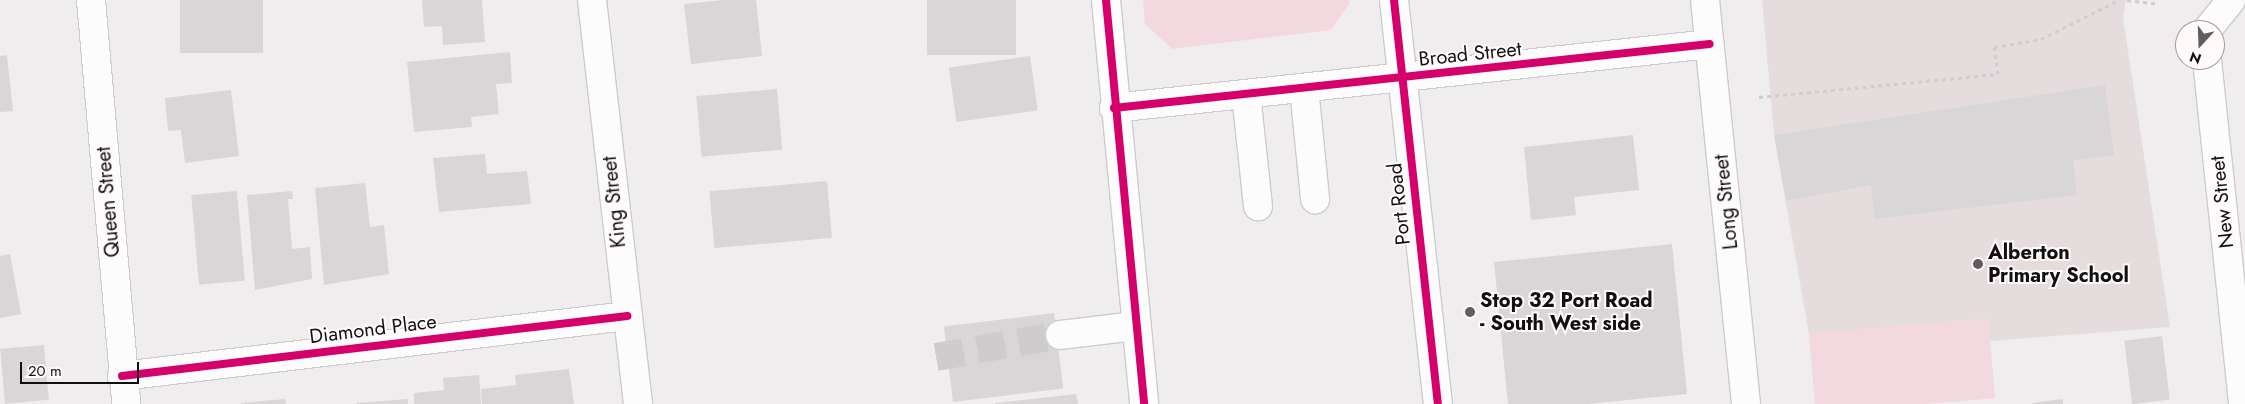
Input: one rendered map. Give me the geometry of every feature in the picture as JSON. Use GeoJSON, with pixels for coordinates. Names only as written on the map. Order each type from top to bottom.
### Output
{"type":"FeatureCollection","features":[{"type":"Feature","properties":{"kind":"main road","name":"Queen Street"},"geometry":{"type":"LineString","coordinates":[[91,0],[122,376],[126,404]]}},
{"type":"Feature","properties":{"kind":"main road","name":"King Street"},"geometry":{"type":"LineString","coordinates":[[592,0],[638,404]]}},
{"type":"Feature","properties":{"kind":"main road"},"geometry":{"type":"LineString","coordinates":[[1106,0],[1114,108],[1144,404]]}},
{"type":"Feature","properties":{"kind":"main road","name":"Port Road"},"geometry":{"type":"LineString","coordinates":[[1394,0],[1438,404]]}},
{"type":"Feature","properties":{"kind":"main road","name":"Long Street"},"geometry":{"type":"LineString","coordinates":[[1705,0],[1746,404]]}},
{"type":"Feature","properties":{"kind":"main road","name":"Broad Street"},"geometry":{"type":"LineString","coordinates":[[1114,108],[1710,44]]}},
{"type":"Feature","properties":{"kind":"main road","name":"New Street"},"geometry":{"type":"LineString","coordinates":[[2208,70],[2243,404]]}},
{"type":"Feature","properties":{"kind":"main road"},"geometry":{"type":"LineString","coordinates":[[1304,88],[1315,198]]}},
{"type":"Feature","properties":{"kind":"main road"},"geometry":{"type":"LineString","coordinates":[[1246,94],[1258,206]]}},
{"type":"Feature","properties":{"kind":"main road","name":"Diamond Place"},"geometry":{"type":"LineString","coordinates":[[122,376],[627,316]]}},
{"type":"Feature","properties":{"kind":"main road"},"geometry":{"type":"LineString","coordinates":[[1060,335],[1136,326]]}},
{"type":"Feature","properties":{"kind":"path"},"geometry":{"type":"LineString","coordinates":[[1759,97],[1998,74],[1994,47],[2041,39],[2120,0]]}},
{"type":"Feature","properties":{"kind":"path"},"geometry":{"type":"LineString","coordinates":[[2127,0],[2158,4]]}},
{"type":"Feature","properties":{"kind":"shaded area"},"geometry":{"type":"Polygon","coordinates":[[[1143,0],[1349,0],[1350,3],[1331,30],[1172,49],[1145,24],[1143,0]]]}},
{"type":"Feature","properties":{"kind":"shaded area","name":"Alberton Primary School"},"geometry":{"type":"Polygon","coordinates":[[[1762,0],[2126,0],[2123,18],[2170,327],[1990,341],[1995,398],[1925,404],[1815,404],[1809,334],[1774,135],[1762,0]]]}},
{"type":"Feature","properties":{"kind":"shaded area"},"geometry":{"type":"Polygon","coordinates":[[[1987,318],[1995,398],[1925,404],[1815,404],[1809,334],[1987,318]]]}},
{"type":"Feature","properties":{"kind":"building"},"geometry":{"type":"Polygon","coordinates":[[[180,0],[263,0],[263,53],[180,53],[180,0]]]}},
{"type":"Feature","properties":{"kind":"building"},"geometry":{"type":"Polygon","coordinates":[[[422,0],[482,0],[485,42],[443,45],[442,26],[424,27],[422,0]]]}},
{"type":"Feature","properties":{"kind":"building"},"geometry":{"type":"Polygon","coordinates":[[[723,0],[756,0],[762,56],[691,64],[684,4],[723,0]]]}},
{"type":"Feature","properties":{"kind":"building"},"geometry":{"type":"Polygon","coordinates":[[[927,0],[1016,0],[1016,55],[927,55],[927,0]]]}},
{"type":"Feature","properties":{"kind":"building"},"geometry":{"type":"Polygon","coordinates":[[[510,52],[512,83],[496,84],[499,114],[471,117],[472,127],[414,132],[407,62],[510,52]]]}},
{"type":"Feature","properties":{"kind":"building"},"geometry":{"type":"Polygon","coordinates":[[[7,55],[13,111],[0,112],[0,56],[7,55]]]}},
{"type":"Feature","properties":{"kind":"building"},"geometry":{"type":"Polygon","coordinates":[[[1030,56],[1038,110],[956,122],[949,67],[1030,56]]]}},
{"type":"Feature","properties":{"kind":"building"},"geometry":{"type":"Polygon","coordinates":[[[2105,85],[2114,155],[2073,160],[2077,195],[1875,219],[1871,185],[1786,201],[1774,135],[2105,85]]]}},
{"type":"Feature","properties":{"kind":"building"},"geometry":{"type":"Polygon","coordinates":[[[777,89],[782,150],[702,157],[696,96],[777,89]]]}},
{"type":"Feature","properties":{"kind":"building"},"geometry":{"type":"Polygon","coordinates":[[[231,90],[239,156],[185,163],[181,130],[168,131],[165,98],[231,90]]]}},
{"type":"Feature","properties":{"kind":"building"},"geometry":{"type":"Polygon","coordinates":[[[1633,135],[1639,190],[1574,197],[1576,215],[1531,220],[1524,147],[1633,135]]]}},
{"type":"Feature","properties":{"kind":"building"},"geometry":{"type":"Polygon","coordinates":[[[485,154],[487,174],[527,171],[531,204],[439,212],[433,158],[485,154]]]}},
{"type":"Feature","properties":{"kind":"building"},"geometry":{"type":"Polygon","coordinates":[[[827,181],[832,238],[714,248],[709,191],[827,181]]]}},
{"type":"Feature","properties":{"kind":"building"},"geometry":{"type":"Polygon","coordinates":[[[365,183],[370,227],[384,225],[389,274],[324,285],[315,188],[365,183]]]}},
{"type":"Feature","properties":{"kind":"building"},"geometry":{"type":"Polygon","coordinates":[[[237,191],[245,281],[199,285],[191,195],[237,191]]]}},
{"type":"Feature","properties":{"kind":"building"},"geometry":{"type":"Polygon","coordinates":[[[292,191],[293,199],[288,199],[292,249],[310,247],[312,279],[255,290],[247,195],[292,191]]]}},
{"type":"Feature","properties":{"kind":"building"},"geometry":{"type":"Polygon","coordinates":[[[1672,244],[1687,394],[1587,404],[1508,404],[1494,262],[1672,244]]]}},
{"type":"Feature","properties":{"kind":"building"},"geometry":{"type":"Polygon","coordinates":[[[10,254],[21,314],[0,318],[0,256],[10,254]]]}},
{"type":"Feature","properties":{"kind":"building"},"geometry":{"type":"Polygon","coordinates":[[[1054,313],[1063,388],[953,402],[944,327],[1054,313]]]}},
{"type":"Feature","properties":{"kind":"building"},"geometry":{"type":"Polygon","coordinates":[[[2162,336],[2170,400],[2132,404],[2124,341],[2162,336]]]}},
{"type":"Feature","properties":{"kind":"building"},"geometry":{"type":"Polygon","coordinates":[[[44,345],[49,400],[5,404],[0,349],[44,345]]]}},
{"type":"Feature","properties":{"kind":"building"},"geometry":{"type":"Polygon","coordinates":[[[569,369],[574,404],[482,404],[481,389],[516,385],[515,375],[569,369]]]}},
{"type":"Feature","properties":{"kind":"building"},"geometry":{"type":"Polygon","coordinates":[[[479,375],[481,404],[414,404],[414,393],[444,390],[443,378],[479,375]]]}},
{"type":"Feature","properties":{"kind":"building"},"geometry":{"type":"Polygon","coordinates":[[[1076,394],[1078,404],[995,404],[995,403],[1076,394]]]}},
{"type":"Feature","properties":{"kind":"building"},"geometry":{"type":"Polygon","coordinates":[[[285,399],[286,404],[241,404],[241,403],[285,399]]]}},
{"type":"Feature","properties":{"kind":"building"},"geometry":{"type":"Polygon","coordinates":[[[408,399],[408,404],[357,404],[357,403],[408,399]]]}},
{"type":"Feature","properties":{"kind":"building"},"geometry":{"type":"Polygon","coordinates":[[[2063,399],[2063,404],[2032,404],[2032,403],[2063,399]]]}},
{"type":"Feature","properties":{"kind":"tunnel"},"geometry":{"type":"LineString","coordinates":[[936,357],[1060,335]]}},
{"type":"Feature","properties":{"kind":"cycle path"},"geometry":{"type":"LineString","coordinates":[[1106,0],[1144,404]]}},
{"type":"Feature","properties":{"kind":"cycle path"},"geometry":{"type":"LineString","coordinates":[[1394,0],[1438,404]]}},
{"type":"Feature","properties":{"kind":"cycle path"},"geometry":{"type":"LineString","coordinates":[[1114,108],[1710,44]]}},
{"type":"Feature","properties":{"kind":"cycle path"},"geometry":{"type":"LineString","coordinates":[[122,376],[627,316]]}},
{"type":"Feature","properties":{"kind":"place","name":"Alberton Primary School"},"geometry":{"type":"Point","coordinates":[1978,264]}},
{"type":"Feature","properties":{"kind":"place","name":"Stop 32 Port Road - South West side"},"geometry":{"type":"Point","coordinates":[1470,312]}}]}
